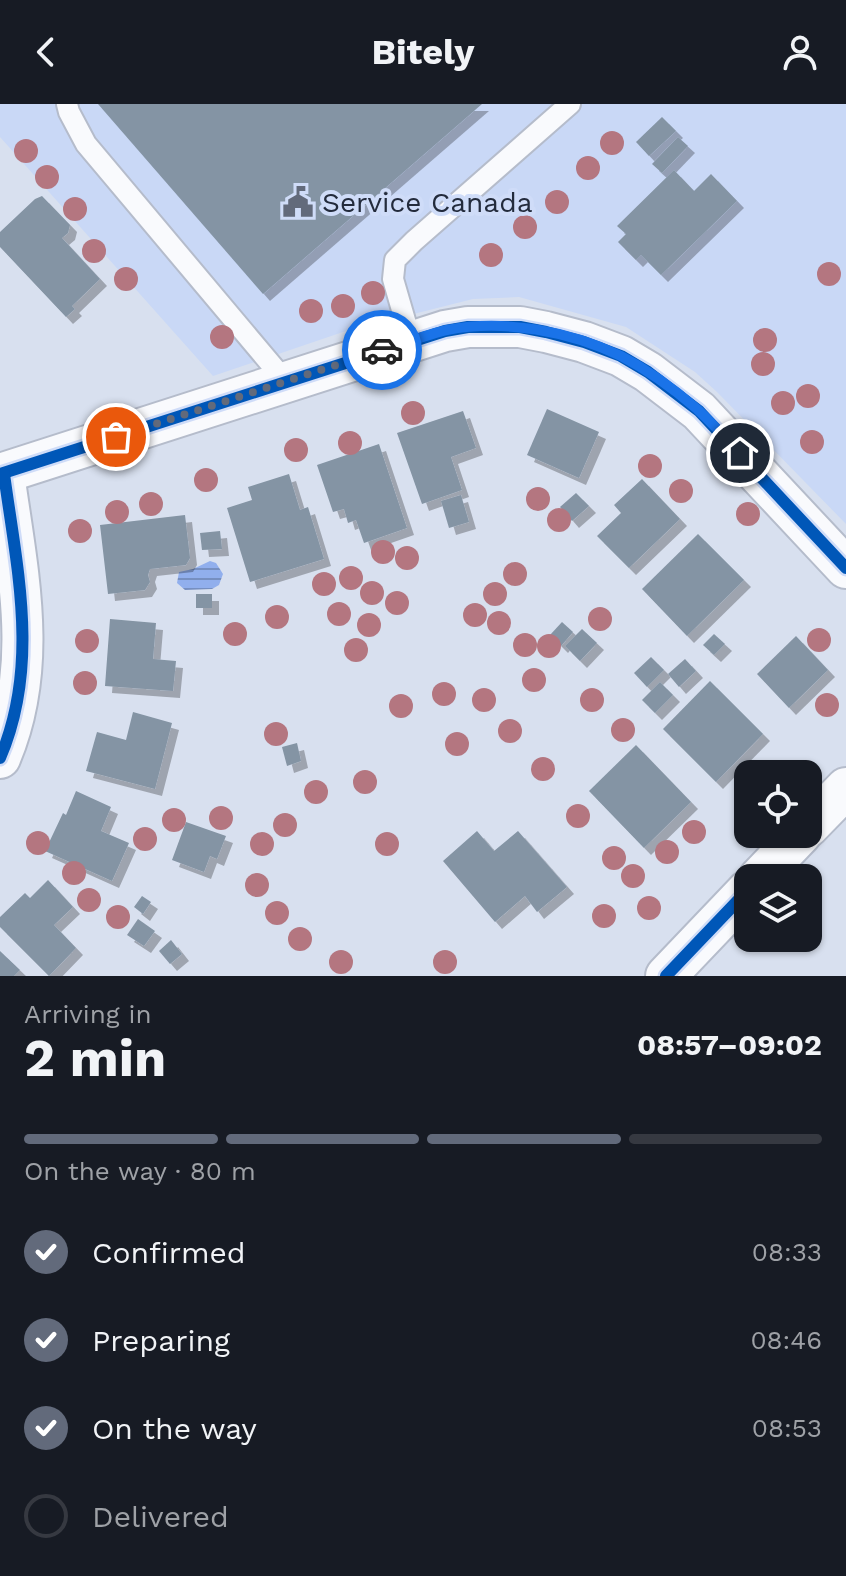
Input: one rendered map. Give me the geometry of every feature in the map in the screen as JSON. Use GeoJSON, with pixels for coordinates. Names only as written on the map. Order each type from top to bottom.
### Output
{"type":"FeatureCollection","features":[{"type":"Feature","properties":{"kind":"street"},"geometry":{"type":"LineString","coordinates":[[0,758],[18,699],[23,606],[2,474],[445,331],[468,327],[520,327],[584,342],[621,356],[648,372],[699,411],[846,568]]}},
{"type":"Feature","properties":{"kind":"street"},"geometry":{"type":"LineString","coordinates":[[822,813],[846,788]]}},
{"type":"Feature","properties":{"kind":"street"},"geometry":{"type":"LineString","coordinates":[[772,864],[788,848]]}},
{"type":"Feature","properties":{"kind":"street"},"geometry":{"type":"LineString","coordinates":[[666,976],[734,905]]}},
{"type":"Feature","properties":{"kind":"lane"},"geometry":{"type":"LineString","coordinates":[[67,104],[86,144],[286,382]]}},
{"type":"Feature","properties":{"kind":"lane"},"geometry":{"type":"LineString","coordinates":[[411,341],[393,279],[395,260],[570,104]]}},
{"type":"Feature","properties":{"kind":"shaded area"},"geometry":{"type":"Polygon","coordinates":[[[0,104],[846,104],[846,524],[695,372],[626,327],[519,297],[473,299],[346,331],[213,376],[0,137],[0,104]]]}},
{"type":"Feature","properties":{"kind":"water"},"geometry":{"type":"Polygon","coordinates":[[[210,561],[216,563],[223,574],[219,585],[212,589],[185,590],[177,583],[179,572],[210,561]]]}},
{"type":"Feature","properties":{"kind":"building"},"geometry":{"type":"Polygon","coordinates":[[[98,104],[482,104],[263,294],[98,104]]]}},
{"type":"Feature","properties":{"kind":"building"},"geometry":{"type":"Polygon","coordinates":[[[662,117],[676,131],[649,156],[636,142],[662,117]]]}},
{"type":"Feature","properties":{"kind":"building"},"geometry":{"type":"Polygon","coordinates":[[[678,137],[688,146],[662,173],[652,164],[678,137]]]}},
{"type":"Feature","properties":{"kind":"building"},"geometry":{"type":"Polygon","coordinates":[[[674,170],[694,191],[711,174],[737,201],[661,275],[641,255],[636,260],[618,242],[626,234],[617,226],[674,170]]]}},
{"type":"Feature","properties":{"kind":"building"},"geometry":{"type":"Polygon","coordinates":[[[42,196],[70,225],[68,233],[62,238],[100,279],[72,306],[75,309],[66,317],[0,247],[0,232],[42,196]]]}},
{"type":"Feature","properties":{"kind":"building"},"geometry":{"type":"Polygon","coordinates":[[[547,409],[599,432],[579,478],[527,455],[547,409]]]}},
{"type":"Feature","properties":{"kind":"building"},"geometry":{"type":"Polygon","coordinates":[[[463,411],[476,448],[451,457],[462,490],[422,504],[397,433],[463,411]]]}},
{"type":"Feature","properties":{"kind":"building"},"geometry":{"type":"Polygon","coordinates":[[[379,444],[407,528],[364,543],[356,520],[348,523],[344,509],[333,512],[317,465],[379,444]]]}},
{"type":"Feature","properties":{"kind":"building"},"geometry":{"type":"Polygon","coordinates":[[[289,474],[300,510],[308,507],[324,559],[250,582],[227,508],[252,500],[248,487],[289,474]]]}},
{"type":"Feature","properties":{"kind":"building"},"geometry":{"type":"Polygon","coordinates":[[[642,479],[680,519],[629,568],[597,536],[621,513],[614,505],[642,479]]]}},
{"type":"Feature","properties":{"kind":"building"},"geometry":{"type":"Polygon","coordinates":[[[576,493],[589,506],[572,521],[560,507],[576,493]]]}},
{"type":"Feature","properties":{"kind":"building"},"geometry":{"type":"Polygon","coordinates":[[[461,495],[469,522],[449,528],[441,501],[461,495]]]}},
{"type":"Feature","properties":{"kind":"building"},"geometry":{"type":"Polygon","coordinates":[[[185,515],[190,558],[186,565],[150,569],[150,582],[145,590],[108,594],[100,525],[185,515]]]}},
{"type":"Feature","properties":{"kind":"building"},"geometry":{"type":"Polygon","coordinates":[[[220,531],[222,549],[202,550],[200,533],[220,531]]]}},
{"type":"Feature","properties":{"kind":"building"},"geometry":{"type":"Polygon","coordinates":[[[698,534],[744,580],[687,636],[642,589],[698,534]]]}},
{"type":"Feature","properties":{"kind":"building"},"geometry":{"type":"Polygon","coordinates":[[[196,594],[212,594],[212,608],[196,608],[196,594]]]}},
{"type":"Feature","properties":{"kind":"building"},"geometry":{"type":"Polygon","coordinates":[[[110,619],[156,623],[153,659],[176,661],[173,691],[105,686],[110,619]]]}},
{"type":"Feature","properties":{"kind":"building"},"geometry":{"type":"Polygon","coordinates":[[[562,622],[573,632],[561,646],[550,635],[562,622]]]}},
{"type":"Feature","properties":{"kind":"building"},"geometry":{"type":"Polygon","coordinates":[[[582,629],[597,643],[580,661],[565,646],[582,629]]]}},
{"type":"Feature","properties":{"kind":"building"},"geometry":{"type":"Polygon","coordinates":[[[714,634],[725,644],[714,655],[703,645],[714,634]]]}},
{"type":"Feature","properties":{"kind":"building"},"geometry":{"type":"Polygon","coordinates":[[[796,636],[828,670],[789,708],[757,674],[796,636]]]}},
{"type":"Feature","properties":{"kind":"building"},"geometry":{"type":"Polygon","coordinates":[[[651,657],[664,670],[647,687],[634,673],[651,657]]]}},
{"type":"Feature","properties":{"kind":"building"},"geometry":{"type":"Polygon","coordinates":[[[685,659],[696,671],[679,687],[668,674],[685,659]]]}},
{"type":"Feature","properties":{"kind":"building"},"geometry":{"type":"Polygon","coordinates":[[[710,681],[763,734],[734,760],[716,782],[663,729],[710,681]]]}},
{"type":"Feature","properties":{"kind":"building"},"geometry":{"type":"Polygon","coordinates":[[[660,682],[673,695],[655,713],[642,700],[660,682]]]}},
{"type":"Feature","properties":{"kind":"building"},"geometry":{"type":"Polygon","coordinates":[[[133,712],[172,723],[155,789],[86,771],[97,732],[126,740],[133,712]]]}},
{"type":"Feature","properties":{"kind":"building"},"geometry":{"type":"Polygon","coordinates":[[[297,743],[301,761],[287,766],[282,747],[297,743]]]}},
{"type":"Feature","properties":{"kind":"building"},"geometry":{"type":"Polygon","coordinates":[[[636,745],[691,802],[644,848],[589,791],[636,745]]]}},
{"type":"Feature","properties":{"kind":"building"},"geometry":{"type":"Polygon","coordinates":[[[76,791],[111,807],[101,831],[129,843],[112,881],[45,851],[76,791]]]}},
{"type":"Feature","properties":{"kind":"building"},"geometry":{"type":"Polygon","coordinates":[[[186,822],[226,836],[217,859],[210,856],[204,872],[172,860],[186,822]]]}},
{"type":"Feature","properties":{"kind":"building"},"geometry":{"type":"Polygon","coordinates":[[[477,831],[494,851],[518,831],[567,887],[537,912],[525,896],[495,922],[443,861],[477,831]]]}},
{"type":"Feature","properties":{"kind":"building"},"geometry":{"type":"Polygon","coordinates":[[[48,880],[73,907],[54,925],[76,948],[49,976],[0,927],[0,917],[25,893],[30,898],[48,880]]]}},
{"type":"Feature","properties":{"kind":"building"},"geometry":{"type":"Polygon","coordinates":[[[142,896],[151,902],[143,914],[134,907],[142,896]]]}},
{"type":"Feature","properties":{"kind":"building"},"geometry":{"type":"Polygon","coordinates":[[[138,919],[155,931],[144,946],[127,935],[138,919]]]}},
{"type":"Feature","properties":{"kind":"building"},"geometry":{"type":"Polygon","coordinates":[[[171,940],[182,954],[170,964],[159,951],[171,940]]]}},
{"type":"Feature","properties":{"kind":"building"},"geometry":{"type":"Polygon","coordinates":[[[0,951],[20,970],[14,976],[0,976],[0,951]]]}},
{"type":"Feature","properties":{"kind":"cycle path"},"geometry":{"type":"LineString","coordinates":[[0,474],[445,331],[468,327],[520,327],[584,342],[621,356],[648,372],[699,411],[846,568]]}},
{"type":"Feature","properties":{"kind":"cycle path"},"geometry":{"type":"LineString","coordinates":[[0,758],[12,723],[22,652],[19,581],[4,474]]}},
{"type":"Feature","properties":{"kind":"cycle path"},"geometry":{"type":"LineString","coordinates":[[666,976],[734,905]]}},
{"type":"Feature","properties":{"kind":"way so far"},"geometry":{"type":"LineString","coordinates":[[116,437],[382,350]]}},
{"type":"Feature","properties":{"kind":"place","name":"Service Canada"},"geometry":{"type":"Point","coordinates":[298,202]}},
{"type":"Feature","properties":{"kind":"route"},"geometry":{"type":"LineString","coordinates":[[382,350],[468,327],[520,327],[584,342],[621,356],[648,372],[699,411],[740,453]]}}]}
